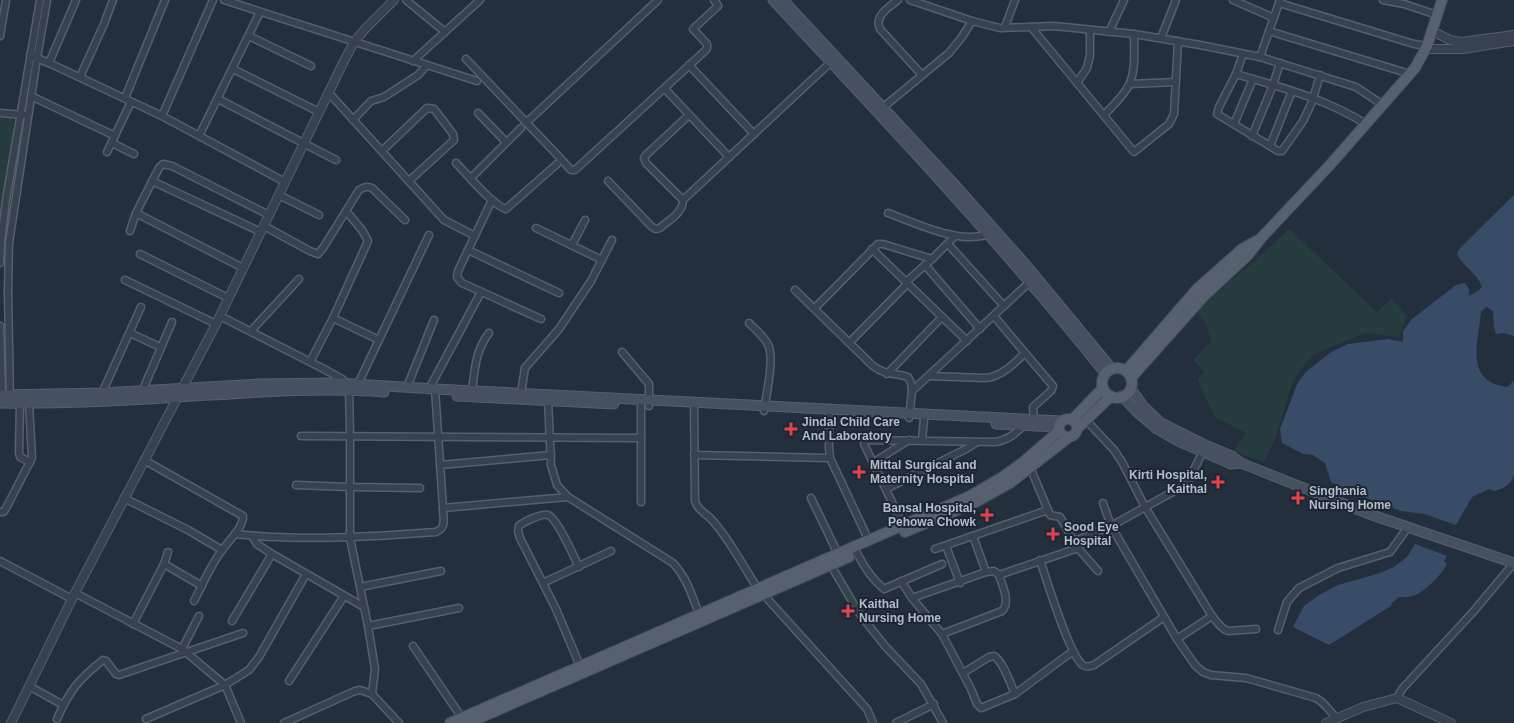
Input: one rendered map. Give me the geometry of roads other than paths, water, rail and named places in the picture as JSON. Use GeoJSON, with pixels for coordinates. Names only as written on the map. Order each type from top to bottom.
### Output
{"type":"FeatureCollection","features":[{"type":"Feature","properties":{"kind":"main road"},"geometry":{"type":"LineString","coordinates":[[774,0],[799,22],[880,110],[988,234],[1032,280]]}},
{"type":"Feature","properties":{"kind":"main road"},"geometry":{"type":"LineString","coordinates":[[783,0],[831,62],[961,192],[1108,371]]}},
{"type":"Feature","properties":{"kind":"main road"},"geometry":{"type":"LineString","coordinates":[[1129,374],[1187,308],[1197,290],[1242,249],[1262,237],[1329,166],[1410,74],[1426,48],[1442,0]]}},
{"type":"Feature","properties":{"kind":"main road"},"geometry":{"type":"LineString","coordinates":[[1121,368],[1129,374],[1132,381],[1129,392],[1119,398],[1108,395],[1103,388],[1102,379],[1108,371],[1121,368]]}},
{"type":"Feature","properties":{"kind":"main road"},"geometry":{"type":"LineString","coordinates":[[4,399],[24,403],[98,402],[181,388],[259,384],[352,387],[909,416],[1034,420],[1066,428]]}},
{"type":"Feature","properties":{"kind":"main road"},"geometry":{"type":"LineString","coordinates":[[4,399],[102,393],[176,398],[261,391],[352,387],[406,387],[433,391],[521,393],[548,398]]}},
{"type":"Feature","properties":{"kind":"main road"},"geometry":{"type":"LineString","coordinates":[[832,559],[857,553],[974,502],[1010,483],[1030,467],[1103,388]]}},
{"type":"Feature","properties":{"kind":"main road"},"geometry":{"type":"LineString","coordinates":[[1131,389],[1142,406],[1161,423],[1231,464],[1241,463],[1369,514],[1514,563]]}},
{"type":"Feature","properties":{"kind":"main road"},"geometry":{"type":"LineString","coordinates":[[465,720],[580,666],[761,592],[868,541],[970,496],[1001,478],[1066,428],[1086,420],[1111,396]]}},
{"type":"Feature","properties":{"kind":"main road"},"geometry":{"type":"LineString","coordinates":[[1122,396],[1157,429],[1204,448]]}},
{"type":"Feature","properties":{"kind":"main road"},"geometry":{"type":"LineString","coordinates":[[909,416],[924,419],[1066,428]]}},
{"type":"Feature","properties":{"kind":"main road"},"geometry":{"type":"LineString","coordinates":[[450,723],[465,720],[701,617]]}},
{"type":"Feature","properties":{"kind":"street"},"geometry":{"type":"LineString","coordinates":[[0,36],[6,0]]}},
{"type":"Feature","properties":{"kind":"street"},"geometry":{"type":"LineString","coordinates":[[4,399],[9,243],[40,0]]}},
{"type":"Feature","properties":{"kind":"street"},"geometry":{"type":"LineString","coordinates":[[0,263],[0,242],[6,200],[24,115],[31,96],[33,57],[48,0]]}},
{"type":"Feature","properties":{"kind":"street"},"geometry":{"type":"LineString","coordinates":[[49,63],[76,0]]}},
{"type":"Feature","properties":{"kind":"street"},"geometry":{"type":"LineString","coordinates":[[80,77],[113,0]]}},
{"type":"Feature","properties":{"kind":"street"},"geometry":{"type":"LineString","coordinates":[[107,152],[115,136],[165,0]]}},
{"type":"Feature","properties":{"kind":"street"},"geometry":{"type":"LineString","coordinates":[[162,116],[213,0]]}},
{"type":"Feature","properties":{"kind":"street"},"geometry":{"type":"LineString","coordinates":[[224,0],[477,81]]}},
{"type":"Feature","properties":{"kind":"street"},"geometry":{"type":"LineString","coordinates":[[11,723],[124,498],[216,324],[354,42],[394,0]]}},
{"type":"Feature","properties":{"kind":"street"},"geometry":{"type":"LineString","coordinates":[[406,0],[445,32]]}},
{"type":"Feature","properties":{"kind":"street"},"geometry":{"type":"LineString","coordinates":[[471,178],[506,142],[658,0]]}},
{"type":"Feature","properties":{"kind":"street"},"geometry":{"type":"LineString","coordinates":[[466,59],[524,125],[571,170],[575,170],[707,48],[707,44],[693,29],[718,6],[714,0]]}},
{"type":"Feature","properties":{"kind":"street"},"geometry":{"type":"LineString","coordinates":[[898,0],[881,15],[878,19],[878,24],[880,29],[922,75]]}},
{"type":"Feature","properties":{"kind":"street"},"geometry":{"type":"LineString","coordinates":[[910,0],[972,21],[1000,28],[1054,26],[1134,34],[1260,57],[1320,74],[1356,87],[1383,105]]}},
{"type":"Feature","properties":{"kind":"street"},"geometry":{"type":"LineString","coordinates":[[932,8],[936,0]]}},
{"type":"Feature","properties":{"kind":"street"},"geometry":{"type":"LineString","coordinates":[[1004,27],[1016,0]]}},
{"type":"Feature","properties":{"kind":"street"},"geometry":{"type":"LineString","coordinates":[[1109,32],[1124,0]]}},
{"type":"Feature","properties":{"kind":"street"},"geometry":{"type":"LineString","coordinates":[[1161,38],[1176,0]]}},
{"type":"Feature","properties":{"kind":"street"},"geometry":{"type":"LineString","coordinates":[[1233,0],[1274,18]]}},
{"type":"Feature","properties":{"kind":"street"},"geometry":{"type":"LineString","coordinates":[[1382,0],[1404,4],[1437,15]]}},
{"type":"Feature","properties":{"kind":"street"},"geometry":{"type":"LineString","coordinates":[[414,61],[476,1]]}},
{"type":"Feature","properties":{"kind":"street"},"geometry":{"type":"LineString","coordinates":[[1260,57],[1280,2],[1426,48],[1463,49],[1514,41]]}},
{"type":"Feature","properties":{"kind":"street"},"geometry":{"type":"LineString","coordinates":[[199,136],[260,12]]}},
{"type":"Feature","properties":{"kind":"street"},"geometry":{"type":"LineString","coordinates":[[880,110],[949,53],[972,21]]}},
{"type":"Feature","properties":{"kind":"street"},"geometry":{"type":"LineString","coordinates":[[1031,27],[1132,151],[1136,152],[1169,124],[1174,114],[1178,41]]}},
{"type":"Feature","properties":{"kind":"street"},"geometry":{"type":"LineString","coordinates":[[1077,83],[1087,68],[1090,54],[1090,30]]}},
{"type":"Feature","properties":{"kind":"street"},"geometry":{"type":"LineString","coordinates":[[1270,31],[1410,74]]}},
{"type":"Feature","properties":{"kind":"street"},"geometry":{"type":"LineString","coordinates":[[1432,31],[1450,40],[1461,42],[1514,34]]}},
{"type":"Feature","properties":{"kind":"street"},"geometry":{"type":"LineString","coordinates":[[1104,115],[1130,84],[1133,70],[1134,34]]}},
{"type":"Feature","properties":{"kind":"street"},"geometry":{"type":"LineString","coordinates":[[249,36],[311,66]]}},
{"type":"Feature","properties":{"kind":"street"},"geometry":{"type":"LineString","coordinates":[[1243,54],[1236,74],[1217,111],[1219,116],[1278,151],[1282,151],[1303,121],[1314,98],[1320,74]]}},
{"type":"Feature","properties":{"kind":"street"},"geometry":{"type":"LineString","coordinates":[[33,57],[162,116],[285,182]]}},
{"type":"Feature","properties":{"kind":"street"},"geometry":{"type":"LineString","coordinates":[[608,181],[652,227],[660,228],[678,212],[683,205],[683,200],[831,62]]}},
{"type":"Feature","properties":{"kind":"street"},"geometry":{"type":"LineString","coordinates":[[1252,136],[1280,63]]}},
{"type":"Feature","properties":{"kind":"street"},"geometry":{"type":"LineString","coordinates":[[353,120],[373,100],[384,97],[418,75],[427,65]]}},
{"type":"Feature","properties":{"kind":"street"},"geometry":{"type":"LineString","coordinates":[[689,66],[754,134]]}},
{"type":"Feature","properties":{"kind":"street"},"geometry":{"type":"LineString","coordinates":[[232,69],[320,112]]}},
{"type":"Feature","properties":{"kind":"street"},"geometry":{"type":"LineString","coordinates":[[1236,74],[1314,98],[1344,111],[1366,124]]}},
{"type":"Feature","properties":{"kind":"street"},"geometry":{"type":"LineString","coordinates":[[1234,124],[1253,79]]}},
{"type":"Feature","properties":{"kind":"street"},"geometry":{"type":"LineString","coordinates":[[1130,84],[1176,82]]}},
{"type":"Feature","properties":{"kind":"street"},"geometry":{"type":"LineString","coordinates":[[665,88],[729,157]]}},
{"type":"Feature","properties":{"kind":"street"},"geometry":{"type":"LineString","coordinates":[[1270,146],[1292,91]]}},
{"type":"Feature","properties":{"kind":"street"},"geometry":{"type":"LineString","coordinates":[[329,92],[444,220],[475,236]]}},
{"type":"Feature","properties":{"kind":"street"},"geometry":{"type":"LineString","coordinates":[[31,96],[115,136]]}},
{"type":"Feature","properties":{"kind":"street"},"geometry":{"type":"LineString","coordinates":[[218,98],[336,160]]}},
{"type":"Feature","properties":{"kind":"street"},"geometry":{"type":"LineString","coordinates":[[382,151],[427,108],[434,109],[453,134],[454,140],[409,181]]}},
{"type":"Feature","properties":{"kind":"street"},"geometry":{"type":"LineString","coordinates":[[0,113],[24,115]]}},
{"type":"Feature","properties":{"kind":"street"},"geometry":{"type":"LineString","coordinates":[[478,113],[506,142]]}},
{"type":"Feature","properties":{"kind":"street"},"geometry":{"type":"LineString","coordinates":[[683,200],[646,163],[644,158],[689,115]]}},
{"type":"Feature","properties":{"kind":"street"},"geometry":{"type":"LineString","coordinates":[[112,143],[134,154]]}},
{"type":"Feature","properties":{"kind":"street"},"geometry":{"type":"LineString","coordinates":[[456,163],[492,200],[506,209],[557,164]]}},
{"type":"Feature","properties":{"kind":"street"},"geometry":{"type":"LineString","coordinates":[[130,232],[136,213],[159,168],[163,164],[167,164],[269,215]]}},
{"type":"Feature","properties":{"kind":"street"},"geometry":{"type":"LineString","coordinates":[[152,181],[318,254],[358,190],[363,187],[372,188],[405,220]]}},
{"type":"Feature","properties":{"kind":"street"},"geometry":{"type":"LineString","coordinates":[[279,194],[319,215]]}},
{"type":"Feature","properties":{"kind":"street"},"geometry":{"type":"LineString","coordinates":[[492,200],[458,271],[457,277],[462,283],[541,319]]}},
{"type":"Feature","properties":{"kind":"street"},"geometry":{"type":"LineString","coordinates":[[310,362],[333,318],[368,241],[362,230],[346,211]]}},
{"type":"Feature","properties":{"kind":"street"},"geometry":{"type":"LineString","coordinates":[[136,213],[243,268]]}},
{"type":"Feature","properties":{"kind":"street"},"geometry":{"type":"LineString","coordinates":[[888,213],[954,237],[979,238],[988,234]]}},
{"type":"Feature","properties":{"kind":"street"},"geometry":{"type":"LineString","coordinates":[[572,246],[585,220]]}},
{"type":"Feature","properties":{"kind":"street"},"geometry":{"type":"LineString","coordinates":[[536,228],[602,260]]}},
{"type":"Feature","properties":{"kind":"street"},"geometry":{"type":"LineString","coordinates":[[372,694],[375,669],[350,538],[352,387],[378,340],[429,235]]}},
{"type":"Feature","properties":{"kind":"street"},"geometry":{"type":"LineString","coordinates":[[850,342],[954,237]]}},
{"type":"Feature","properties":{"kind":"street"},"geometry":{"type":"LineString","coordinates":[[521,393],[525,368],[560,329],[591,281],[612,240]]}},
{"type":"Feature","properties":{"kind":"street"},"geometry":{"type":"LineString","coordinates":[[815,308],[872,249],[880,244],[932,259]]}},
{"type":"Feature","properties":{"kind":"street"},"geometry":{"type":"LineString","coordinates":[[948,244],[1004,306]]}},
{"type":"Feature","properties":{"kind":"street"},"geometry":{"type":"LineString","coordinates":[[872,249],[967,341]]}},
{"type":"Feature","properties":{"kind":"street"},"geometry":{"type":"LineString","coordinates":[[468,250],[559,293]]}},
{"type":"Feature","properties":{"kind":"street"},"geometry":{"type":"LineString","coordinates":[[140,254],[228,298]]}},
{"type":"Feature","properties":{"kind":"street"},"geometry":{"type":"LineString","coordinates":[[925,265],[980,328]]}},
{"type":"Feature","properties":{"kind":"street"},"geometry":{"type":"LineString","coordinates":[[251,331],[299,279]]}},
{"type":"Feature","properties":{"kind":"street"},"geometry":{"type":"LineString","coordinates":[[125,280],[216,324]]}},
{"type":"Feature","properties":{"kind":"street"},"geometry":{"type":"LineString","coordinates":[[912,391],[1032,280]]}},
{"type":"Feature","properties":{"kind":"street"},"geometry":{"type":"LineString","coordinates":[[795,290],[873,366],[887,374],[900,374],[908,377],[912,391],[909,416]]}},
{"type":"Feature","properties":{"kind":"street"},"geometry":{"type":"LineString","coordinates":[[235,534],[350,538],[436,532],[440,530],[444,525],[433,391],[481,292]]}},
{"type":"Feature","properties":{"kind":"street"},"geometry":{"type":"LineString","coordinates":[[102,393],[141,307]]}},
{"type":"Feature","properties":{"kind":"street"},"geometry":{"type":"LineString","coordinates":[[220,316],[310,362],[352,387]]}},
{"type":"Feature","properties":{"kind":"street"},"geometry":{"type":"LineString","coordinates":[[994,316],[1052,383],[1051,391],[1033,407],[1034,420]]}},
{"type":"Feature","properties":{"kind":"street"},"geometry":{"type":"LineString","coordinates":[[887,374],[942,317]]}},
{"type":"Feature","properties":{"kind":"street"},"geometry":{"type":"LineString","coordinates":[[333,318],[378,340]]}},
{"type":"Feature","properties":{"kind":"street"},"geometry":{"type":"LineString","coordinates":[[406,387],[434,320]]}},
{"type":"Feature","properties":{"kind":"street"},"geometry":{"type":"LineString","coordinates":[[140,395],[172,322]]}},
{"type":"Feature","properties":{"kind":"street"},"geometry":{"type":"LineString","coordinates":[[749,323],[764,338],[769,347],[771,360],[765,408]]}},
{"type":"Feature","properties":{"kind":"street"},"geometry":{"type":"LineString","coordinates":[[0,326],[4,399]]}},
{"type":"Feature","properties":{"kind":"street"},"geometry":{"type":"LineString","coordinates":[[130,333],[160,347]]}},
{"type":"Feature","properties":{"kind":"street"},"geometry":{"type":"LineString","coordinates":[[472,391],[476,358],[479,348],[489,333]]}},
{"type":"Feature","properties":{"kind":"street"},"geometry":{"type":"LineString","coordinates":[[622,352],[649,384],[650,389],[645,403],[641,438],[641,502]]}},
{"type":"Feature","properties":{"kind":"street"},"geometry":{"type":"LineString","coordinates":[[929,376],[994,377],[1003,373],[1025,353]]}},
{"type":"Feature","properties":{"kind":"street"},"geometry":{"type":"LineString","coordinates":[[548,398],[551,465],[557,485],[568,497],[673,563],[689,586],[701,617]]}},
{"type":"Feature","properties":{"kind":"street"},"geometry":{"type":"LineString","coordinates":[[0,512],[5,510],[32,456],[24,403]]}},
{"type":"Feature","properties":{"kind":"street"},"geometry":{"type":"LineString","coordinates":[[24,403],[18,454],[21,458],[30,462]]}},
{"type":"Feature","properties":{"kind":"street"},"geometry":{"type":"LineString","coordinates":[[694,405],[694,500],[698,509],[709,517],[721,530],[761,592],[867,709],[873,723]]}},
{"type":"Feature","properties":{"kind":"street"},"geometry":{"type":"LineString","coordinates":[[829,411],[830,458],[868,541]]}},
{"type":"Feature","properties":{"kind":"street"},"geometry":{"type":"LineString","coordinates":[[922,440],[924,419]]}},
{"type":"Feature","properties":{"kind":"street"},"geometry":{"type":"LineString","coordinates":[[1086,420],[1114,450],[1122,462],[1145,507],[1212,616],[1224,630],[1256,629]]}},
{"type":"Feature","properties":{"kind":"street"},"geometry":{"type":"LineString","coordinates":[[903,525],[864,444],[866,439],[1005,440],[1012,437],[1024,425]]}},
{"type":"Feature","properties":{"kind":"street"},"geometry":{"type":"LineString","coordinates":[[301,436],[641,438]]}},
{"type":"Feature","properties":{"kind":"street"},"geometry":{"type":"LineString","coordinates":[[874,462],[904,445],[909,440]]}},
{"type":"Feature","properties":{"kind":"street"},"geometry":{"type":"LineString","coordinates":[[886,489],[966,449],[978,441]]}},
{"type":"Feature","properties":{"kind":"street"},"geometry":{"type":"LineString","coordinates":[[1075,541],[1111,526],[1187,484],[1204,448]]}},
{"type":"Feature","properties":{"kind":"street"},"geometry":{"type":"LineString","coordinates":[[440,465],[550,455]]}},
{"type":"Feature","properties":{"kind":"street"},"geometry":{"type":"LineString","coordinates":[[694,455],[830,458]]}},
{"type":"Feature","properties":{"kind":"street"},"geometry":{"type":"LineString","coordinates":[[144,460],[242,515],[243,520],[222,550],[194,601]]}},
{"type":"Feature","properties":{"kind":"street"},"geometry":{"type":"LineString","coordinates":[[1030,467],[1048,510],[1052,516],[1060,517],[1078,548],[1098,571]]}},
{"type":"Feature","properties":{"kind":"street"},"geometry":{"type":"LineString","coordinates":[[296,485],[420,488]]}},
{"type":"Feature","properties":{"kind":"street"},"geometry":{"type":"LineString","coordinates":[[443,508],[568,497]]}},
{"type":"Feature","properties":{"kind":"street"},"geometry":{"type":"LineString","coordinates":[[124,498],[188,530],[222,550]]}},
{"type":"Feature","properties":{"kind":"street"},"geometry":{"type":"LineString","coordinates":[[811,498],[832,559],[859,613],[885,646],[922,684],[943,723]]}},
{"type":"Feature","properties":{"kind":"street"},"geometry":{"type":"LineString","coordinates":[[1103,503],[1111,526],[1177,639],[1203,672],[1211,675],[1246,678],[1316,698],[1324,702],[1336,718]]}},
{"type":"Feature","properties":{"kind":"street"},"geometry":{"type":"LineString","coordinates":[[935,549],[1048,510]]}},
{"type":"Feature","properties":{"kind":"street"},"geometry":{"type":"LineString","coordinates":[[579,567],[554,519],[550,516],[545,515],[520,524],[518,530],[527,554],[563,622],[580,666]]}},
{"type":"Feature","properties":{"kind":"street"},"geometry":{"type":"LineString","coordinates":[[1278,630],[1287,602],[1299,588],[1338,568],[1390,552],[1408,527]]}},
{"type":"Feature","properties":{"kind":"street"},"geometry":{"type":"LineString","coordinates":[[252,536],[257,544],[272,554],[364,607]]}},
{"type":"Feature","properties":{"kind":"street"},"geometry":{"type":"LineString","coordinates":[[973,536],[986,572]]}},
{"type":"Feature","properties":{"kind":"street"},"geometry":{"type":"LineString","coordinates":[[946,546],[960,582]]}},
{"type":"Feature","properties":{"kind":"street"},"geometry":{"type":"LineString","coordinates":[[999,574],[1078,548]]}},
{"type":"Feature","properties":{"kind":"street"},"geometry":{"type":"LineString","coordinates":[[543,583],[612,551]]}},
{"type":"Feature","properties":{"kind":"street"},"geometry":{"type":"LineString","coordinates":[[134,624],[164,564],[168,552]]}},
{"type":"Feature","properties":{"kind":"street"},"geometry":{"type":"LineString","coordinates":[[857,553],[861,562],[882,588],[887,588],[942,564]]}},
{"type":"Feature","properties":{"kind":"street"},"geometry":{"type":"LineString","coordinates":[[232,620],[272,554]]}},
{"type":"Feature","properties":{"kind":"street"},"geometry":{"type":"LineString","coordinates":[[1040,560],[1065,632],[1073,651],[1083,666],[1094,665],[1164,617]]}},
{"type":"Feature","properties":{"kind":"street"},"geometry":{"type":"LineString","coordinates":[[0,561],[134,624],[183,650],[225,685],[241,723]]}},
{"type":"Feature","properties":{"kind":"street"},"geometry":{"type":"LineString","coordinates":[[1397,698],[1402,689],[1514,563]]}},
{"type":"Feature","properties":{"kind":"street"},"geometry":{"type":"LineString","coordinates":[[164,564],[202,586]]}},
{"type":"Feature","properties":{"kind":"street"},"geometry":{"type":"LineString","coordinates":[[360,587],[441,571]]}},
{"type":"Feature","properties":{"kind":"street"},"geometry":{"type":"LineString","coordinates":[[912,598],[986,572],[994,571],[999,574],[1006,602],[1005,609],[942,634]]}},
{"type":"Feature","properties":{"kind":"street"},"geometry":{"type":"LineString","coordinates":[[146,719],[225,685],[249,670],[306,574]]}},
{"type":"Feature","properties":{"kind":"street"},"geometry":{"type":"LineString","coordinates":[[901,581],[912,598],[942,634],[964,673],[977,704],[982,708],[1015,694],[1073,651]]}},
{"type":"Feature","properties":{"kind":"street"},"geometry":{"type":"LineString","coordinates":[[289,681],[344,596]]}},
{"type":"Feature","properties":{"kind":"street"},"geometry":{"type":"LineString","coordinates":[[368,626],[458,608]]}},
{"type":"Feature","properties":{"kind":"street"},"geometry":{"type":"LineString","coordinates":[[183,650],[200,616]]}},
{"type":"Feature","properties":{"kind":"street"},"geometry":{"type":"LineString","coordinates":[[1177,639],[1212,616]]}},
{"type":"Feature","properties":{"kind":"street"},"geometry":{"type":"LineString","coordinates":[[57,719],[63,705],[80,679],[103,660],[118,675],[183,650],[242,633]]}},
{"type":"Feature","properties":{"kind":"street"},"geometry":{"type":"LineString","coordinates":[[413,646],[465,720]]}},
{"type":"Feature","properties":{"kind":"street"},"geometry":{"type":"LineString","coordinates":[[964,673],[989,657],[997,657],[1015,694]]}},
{"type":"Feature","properties":{"kind":"street"},"geometry":{"type":"LineString","coordinates":[[29,686],[63,705]]}},
{"type":"Feature","properties":{"kind":"street"},"geometry":{"type":"LineString","coordinates":[[284,723],[355,690],[372,694],[399,723]]}},
{"type":"Feature","properties":{"kind":"street"},"geometry":{"type":"LineString","coordinates":[[1326,723],[1363,707],[1397,698],[1451,723]]}},
{"type":"Feature","properties":{"kind":"street"},"geometry":{"type":"LineString","coordinates":[[896,723],[934,704]]}},
{"type":"Feature","properties":{"kind":"water"},"geometry":{"type":"Polygon","coordinates":[[[1514,195],[1514,336],[1504,333],[1496,334],[1493,311],[1487,307],[1481,311],[1477,347],[1479,368],[1484,377],[1493,383],[1507,387],[1514,381],[1514,475],[1511,481],[1501,489],[1495,491],[1489,489],[1472,497],[1456,525],[1424,514],[1401,511],[1358,495],[1331,482],[1325,463],[1313,455],[1303,454],[1282,443],[1280,429],[1298,382],[1307,371],[1331,352],[1348,344],[1388,339],[1403,342],[1403,331],[1412,319],[1456,285],[1465,283],[1469,289],[1469,296],[1478,291],[1482,287],[1480,282],[1462,262],[1457,253],[1514,195]]]}},
{"type":"Feature","properties":{"kind":"water"},"geometry":{"type":"Polygon","coordinates":[[[1415,544],[1447,556],[1444,561],[1447,564],[1445,568],[1424,590],[1413,596],[1399,597],[1391,606],[1329,645],[1293,627],[1304,606],[1319,595],[1338,585],[1394,567],[1407,557],[1415,544]]]}},
{"type":"Feature","properties":{"kind":"place","name":"Jindal Child Care And Laboratory"},"geometry":{"type":"Point","coordinates":[791,429]}},
{"type":"Feature","properties":{"kind":"place","name":"Mittal Surgical and Maternity Hospital"},"geometry":{"type":"Point","coordinates":[859,472]}},
{"type":"Feature","properties":{"kind":"place","name":"Kirti Hospital, Kaithal"},"geometry":{"type":"Point","coordinates":[1218,482]}},
{"type":"Feature","properties":{"kind":"place","name":"Singhania Nursing Home"},"geometry":{"type":"Point","coordinates":[1298,498]}},
{"type":"Feature","properties":{"kind":"place","name":"Bansal Hospital, Pehowa Chowk"},"geometry":{"type":"Point","coordinates":[987,515]}},
{"type":"Feature","properties":{"kind":"place","name":"Sood Eye Hospital"},"geometry":{"type":"Point","coordinates":[1053,534]}},
{"type":"Feature","properties":{"kind":"place","name":"Kaithal Nursing Home"},"geometry":{"type":"Point","coordinates":[848,611]}}]}
